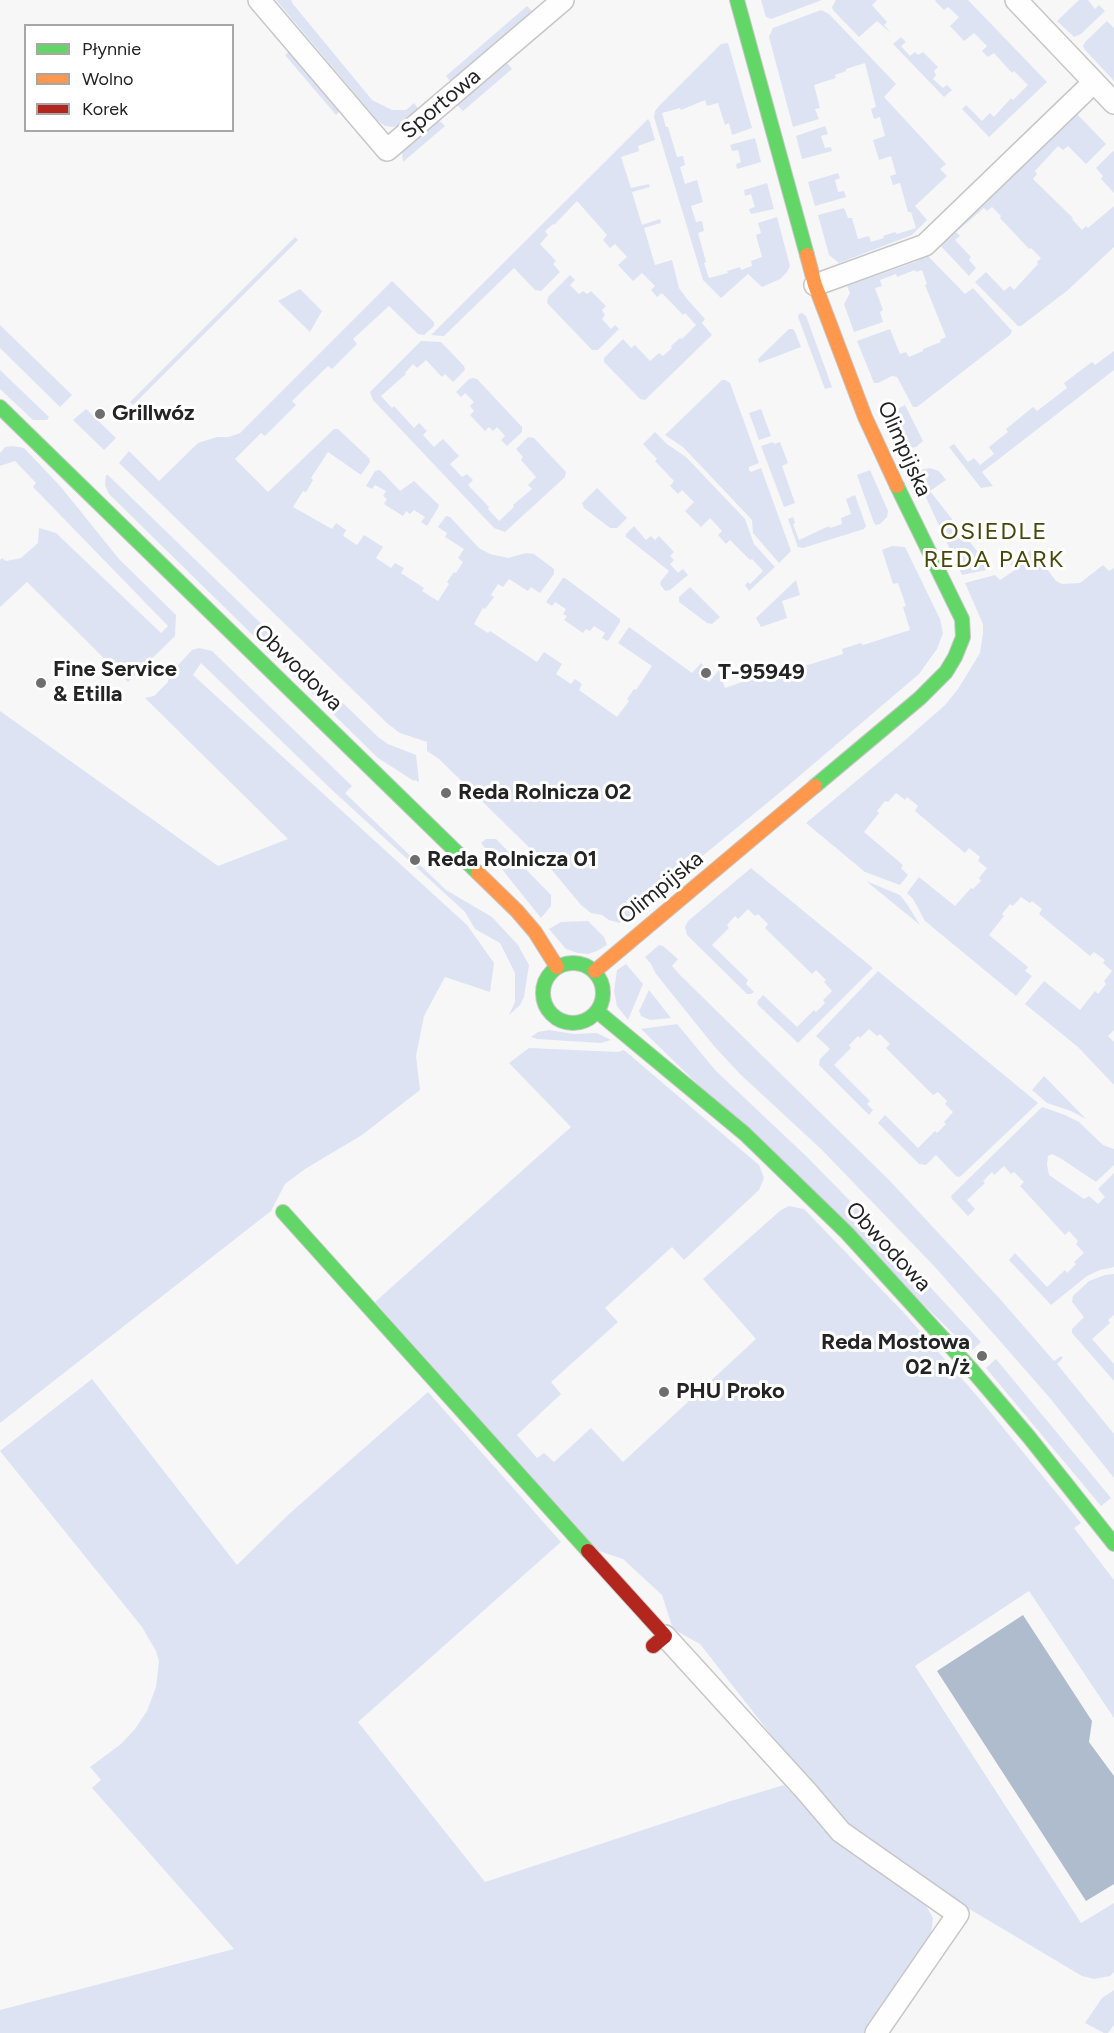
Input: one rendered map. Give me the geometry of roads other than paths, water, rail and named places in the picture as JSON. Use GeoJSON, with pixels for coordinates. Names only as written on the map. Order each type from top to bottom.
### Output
{"type":"FeatureCollection","features":[{"type":"Feature","properties":{"kind":"street","name":"Sportowa"},"geometry":{"type":"LineString","coordinates":[[259,0],[387,150],[563,0]]}},
{"type":"Feature","properties":{"kind":"street","name":"Olimpijska"},"geometry":{"type":"LineString","coordinates":[[595,971],[920,698],[946,672],[963,637],[962,620],[865,417],[816,285],[737,0]]}},
{"type":"Feature","properties":{"kind":"street"},"geometry":{"type":"LineString","coordinates":[[1016,0],[1114,103]]}},
{"type":"Feature","properties":{"kind":"street"},"geometry":{"type":"LineString","coordinates":[[816,285],[925,245],[1094,82]]}},
{"type":"Feature","properties":{"kind":"street","name":"Obwodowa"},"geometry":{"type":"LineString","coordinates":[[0,407],[518,911],[535,932],[557,967]]}},
{"type":"Feature","properties":{"kind":"street"},"geometry":{"type":"LineString","coordinates":[[577,962],[595,971],[604,991],[603,1002],[598,1012],[591,1018],[573,1023],[556,1018],[544,1002],[543,992],[549,974],[566,963],[577,962]]}},
{"type":"Feature","properties":{"kind":"street","name":"Obwodowa"},"geometry":{"type":"LineString","coordinates":[[598,1012],[745,1134],[847,1233],[972,1370],[1114,1544]]}},
{"type":"Feature","properties":{"kind":"street"},"geometry":{"type":"LineString","coordinates":[[283,1212],[659,1641],[807,1792],[841,1832],[958,1914],[876,2033]]}},
{"type":"Feature","properties":{"kind":"place","name":"Grillwóz"},"geometry":{"type":"Point","coordinates":[100,414]}},
{"type":"Feature","properties":{"kind":"place","name":"T-95949"},"geometry":{"type":"Point","coordinates":[706,673]}},
{"type":"Feature","properties":{"kind":"place","name":"Fine Service & Etilla"},"geometry":{"type":"Point","coordinates":[41,683]}},
{"type":"Feature","properties":{"kind":"place","name":"Reda Rolnicza 02"},"geometry":{"type":"Point","coordinates":[446,793]}},
{"type":"Feature","properties":{"kind":"place","name":"Reda Rolnicza 01"},"geometry":{"type":"Point","coordinates":[415,860]}},
{"type":"Feature","properties":{"kind":"place","name":"Reda Mostowa 02 n/ż"},"geometry":{"type":"Point","coordinates":[982,1356]}},
{"type":"Feature","properties":{"kind":"place","name":"PHU Proko"},"geometry":{"type":"Point","coordinates":[664,1392]}},
{"type":"Feature","properties":{"kind":"district","name":"OSIEDLE REDA PARK"},"geometry":{"type":"Point","coordinates":[994,546]}}]}
